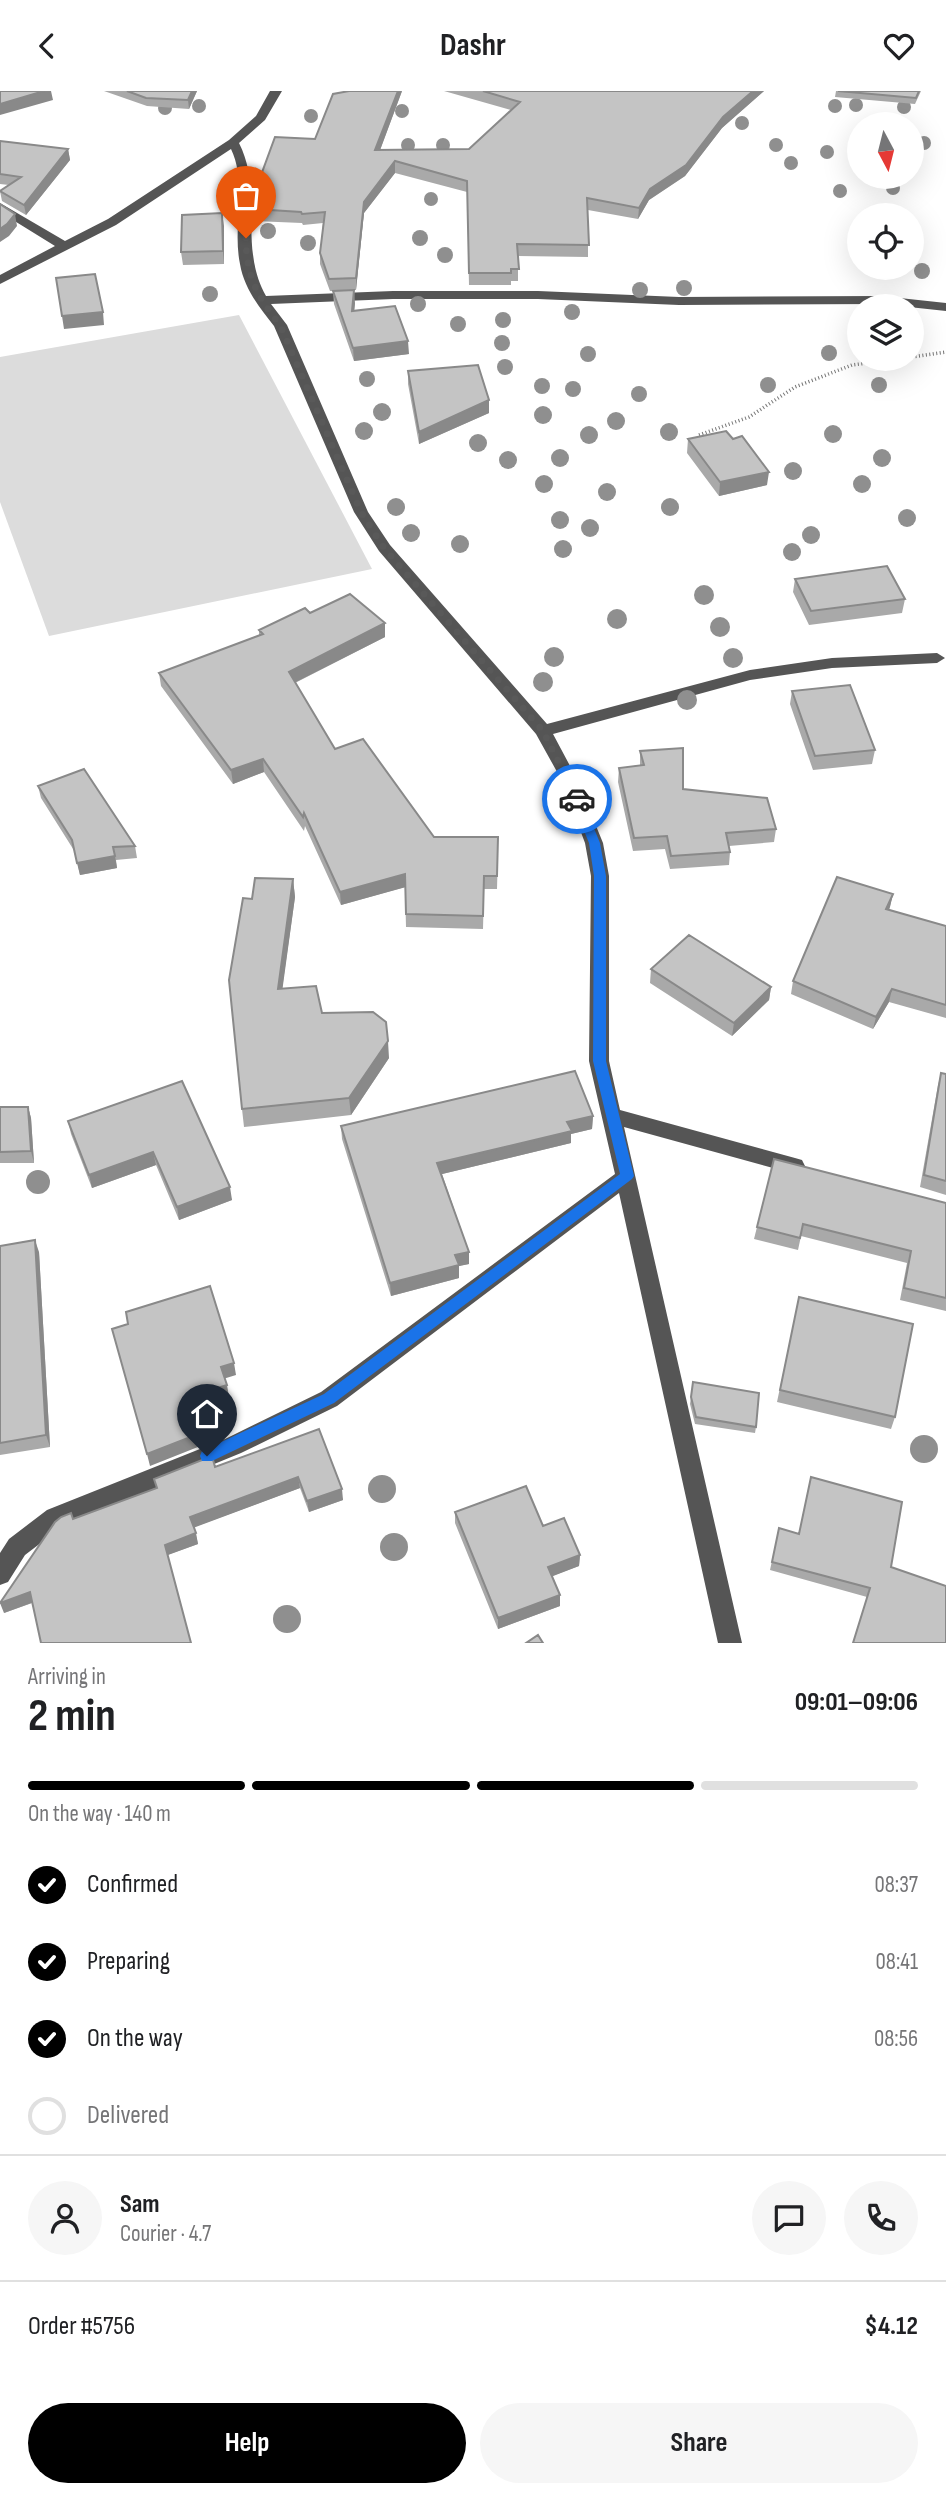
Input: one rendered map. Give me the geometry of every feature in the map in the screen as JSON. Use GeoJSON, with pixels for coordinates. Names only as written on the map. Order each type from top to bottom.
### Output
{"type":"FeatureCollection","features":[{"type":"Feature","properties":{"kind":"street"},"geometry":{"type":"LineString","coordinates":[[0,280],[113,222],[233,142],[261,118],[276,91]]}},
{"type":"Feature","properties":{"kind":"street"},"geometry":{"type":"LineString","coordinates":[[233,142],[245,167],[246,264],[261,300],[280,325],[361,512],[384,548],[543,731],[569,779],[594,843],[600,876],[599,1061],[627,1176],[679,1427],[730,1643]]}},
{"type":"Feature","properties":{"kind":"street"},"geometry":{"type":"LineString","coordinates":[[0,207],[65,247]]}},
{"type":"Feature","properties":{"kind":"street"},"geometry":{"type":"LineString","coordinates":[[261,300],[393,295],[538,295],[679,301],[881,300],[946,307]]}},
{"type":"Feature","properties":{"kind":"street"},"geometry":{"type":"LineString","coordinates":[[543,731],[750,675],[832,663],[937,658]]}},
{"type":"Feature","properties":{"kind":"street"},"geometry":{"type":"LineString","coordinates":[[612,1116],[816,1172]]}},
{"type":"Feature","properties":{"kind":"street"},"geometry":{"type":"LineString","coordinates":[[0,1574],[17,1547],[55,1518],[233,1445],[329,1399],[627,1176]]}},
{"type":"Feature","properties":{"kind":"path"},"geometry":{"type":"LineString","coordinates":[[924,355],[946,352]]}},
{"type":"Feature","properties":{"kind":"path"},"geometry":{"type":"LineString","coordinates":[[699,435],[749,417],[795,387],[847,367]]}},
{"type":"Feature","properties":{"kind":"shaded area"},"geometry":{"type":"Polygon","coordinates":[[[239,315],[372,569],[49,636],[0,502],[0,357],[239,315]]]}},
{"type":"Feature","properties":{"kind":"building"},"geometry":{"type":"Polygon","coordinates":[[[0,91],[44,91],[0,104],[0,91]]]}},
{"type":"Feature","properties":{"kind":"building"},"geometry":{"type":"Polygon","coordinates":[[[127,91],[192,91],[188,100],[146,98],[127,91]]]}},
{"type":"Feature","properties":{"kind":"building"},"geometry":{"type":"Polygon","coordinates":[[[349,91],[398,91],[375,150],[469,149],[520,102],[483,91],[753,91],[723,117],[686,165],[650,189],[639,208],[587,198],[589,245],[517,244],[519,269],[511,269],[511,273],[469,273],[467,181],[395,161],[364,202],[356,278],[329,279],[320,253],[325,212],[302,214],[253,209],[253,197],[275,137],[315,139],[333,94],[349,91]]]}},
{"type":"Feature","properties":{"kind":"building"},"geometry":{"type":"Polygon","coordinates":[[[838,91],[919,91],[916,98],[838,91]]]}},
{"type":"Feature","properties":{"kind":"building"},"geometry":{"type":"Polygon","coordinates":[[[0,141],[68,149],[24,205],[0,191],[21,177],[0,174],[0,141]]]}},
{"type":"Feature","properties":{"kind":"building"},"geometry":{"type":"Polygon","coordinates":[[[0,204],[15,214],[0,229],[0,204]]]}},
{"type":"Feature","properties":{"kind":"building"},"geometry":{"type":"Polygon","coordinates":[[[222,213],[223,251],[181,252],[182,215],[222,213]]]}},
{"type":"Feature","properties":{"kind":"building"},"geometry":{"type":"Polygon","coordinates":[[[95,274],[103,312],[62,316],[56,278],[95,274]]]}},
{"type":"Feature","properties":{"kind":"building"},"geometry":{"type":"Polygon","coordinates":[[[354,290],[352,311],[395,306],[408,341],[353,348],[333,291],[354,290]]]}},
{"type":"Feature","properties":{"kind":"building"},"geometry":{"type":"Polygon","coordinates":[[[478,365],[489,400],[419,432],[408,371],[478,365]]]}},
{"type":"Feature","properties":{"kind":"building"},"geometry":{"type":"Polygon","coordinates":[[[726,431],[733,439],[742,436],[769,472],[720,482],[688,439],[726,431]]]}},
{"type":"Feature","properties":{"kind":"building"},"geometry":{"type":"Polygon","coordinates":[[[887,566],[905,599],[811,611],[795,579],[887,566]]]}},
{"type":"Feature","properties":{"kind":"building"},"geometry":{"type":"Polygon","coordinates":[[[350,594],[385,623],[289,672],[335,749],[363,739],[434,837],[498,837],[497,876],[484,876],[483,916],[406,914],[405,874],[340,892],[304,813],[303,817],[263,759],[231,770],[159,673],[263,634],[259,630],[305,608],[310,613],[350,594]]]}},
{"type":"Feature","properties":{"kind":"building"},"geometry":{"type":"Polygon","coordinates":[[[850,685],[875,750],[815,756],[792,691],[850,685]]]}},
{"type":"Feature","properties":{"kind":"building"},"geometry":{"type":"Polygon","coordinates":[[[683,748],[683,789],[767,798],[776,829],[726,833],[730,852],[671,856],[667,836],[634,838],[619,768],[644,765],[640,751],[683,748]]]}},
{"type":"Feature","properties":{"kind":"building"},"geometry":{"type":"Polygon","coordinates":[[[84,769],[135,846],[113,847],[115,856],[77,863],[72,840],[38,786],[84,769]]]}},
{"type":"Feature","properties":{"kind":"building"},"geometry":{"type":"Polygon","coordinates":[[[837,877],[893,894],[886,909],[946,926],[946,1005],[892,989],[876,1017],[793,981],[837,877]]]}},
{"type":"Feature","properties":{"kind":"building"},"geometry":{"type":"Polygon","coordinates":[[[255,878],[293,879],[278,989],[316,986],[322,1013],[373,1012],[386,1022],[388,1041],[349,1098],[242,1109],[229,980],[243,898],[252,899],[255,878]]]}},
{"type":"Feature","properties":{"kind":"building"},"geometry":{"type":"Polygon","coordinates":[[[689,935],[771,987],[734,1023],[651,969],[689,935]]]}},
{"type":"Feature","properties":{"kind":"building"},"geometry":{"type":"Polygon","coordinates":[[[575,1071],[593,1116],[567,1122],[572,1131],[437,1163],[469,1252],[455,1255],[459,1265],[390,1283],[341,1126],[575,1071]]]}},
{"type":"Feature","properties":{"kind":"building"},"geometry":{"type":"Polygon","coordinates":[[[941,1073],[946,1074],[946,1181],[924,1175],[941,1073]]]}},
{"type":"Feature","properties":{"kind":"building"},"geometry":{"type":"Polygon","coordinates":[[[182,1081],[230,1187],[177,1207],[153,1152],[89,1175],[68,1121],[182,1081]]]}},
{"type":"Feature","properties":{"kind":"building"},"geometry":{"type":"Polygon","coordinates":[[[0,1107],[28,1107],[31,1151],[0,1152],[0,1107]]]}},
{"type":"Feature","properties":{"kind":"building"},"geometry":{"type":"Polygon","coordinates":[[[774,1159],[946,1203],[946,1298],[904,1288],[911,1251],[803,1224],[800,1238],[757,1227],[774,1159]]]}},
{"type":"Feature","properties":{"kind":"building"},"geometry":{"type":"Polygon","coordinates":[[[35,1240],[46,1435],[0,1443],[0,1246],[35,1240]]]}},
{"type":"Feature","properties":{"kind":"building"},"geometry":{"type":"Polygon","coordinates":[[[210,1286],[234,1363],[221,1367],[227,1385],[196,1395],[206,1431],[147,1454],[112,1329],[128,1324],[126,1312],[210,1286]]]}},
{"type":"Feature","properties":{"kind":"building"},"geometry":{"type":"Polygon","coordinates":[[[799,1297],[913,1324],[895,1417],[780,1390],[799,1297]]]}},
{"type":"Feature","properties":{"kind":"building"},"geometry":{"type":"Polygon","coordinates":[[[693,1382],[759,1393],[756,1427],[696,1417],[691,1397],[693,1382]]]}},
{"type":"Feature","properties":{"kind":"building"},"geometry":{"type":"Polygon","coordinates":[[[319,1429],[342,1489],[307,1501],[298,1477],[190,1517],[196,1533],[165,1545],[191,1643],[41,1643],[30,1592],[0,1603],[61,1517],[71,1513],[73,1519],[157,1488],[154,1479],[212,1456],[215,1467],[319,1429]]]}},
{"type":"Feature","properties":{"kind":"building"},"geometry":{"type":"Polygon","coordinates":[[[811,1477],[902,1502],[891,1567],[946,1586],[946,1643],[853,1643],[870,1588],[772,1562],[779,1528],[799,1534],[811,1477]]]}},
{"type":"Feature","properties":{"kind":"building"},"geometry":{"type":"Polygon","coordinates":[[[526,1486],[543,1526],[564,1518],[580,1555],[548,1567],[560,1595],[498,1618],[455,1512],[526,1486]]]}},
{"type":"Feature","properties":{"kind":"building"},"geometry":{"type":"Polygon","coordinates":[[[538,1635],[543,1643],[526,1643],[538,1635]]]}},
{"type":"Feature","properties":{"kind":"way so far"},"geometry":{"type":"LineString","coordinates":[[246,238],[246,264],[252,281],[261,300],[280,325],[361,512],[384,548],[543,731],[577,799]]}},
{"type":"Feature","properties":{"kind":"route"},"geometry":{"type":"LineString","coordinates":[[207,1456],[329,1399],[627,1176],[599,1061],[600,876],[594,843],[577,799]]}}]}
